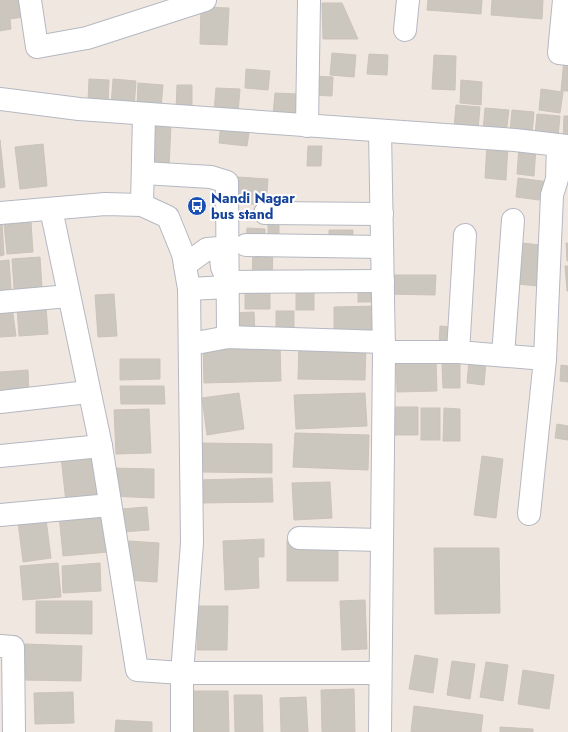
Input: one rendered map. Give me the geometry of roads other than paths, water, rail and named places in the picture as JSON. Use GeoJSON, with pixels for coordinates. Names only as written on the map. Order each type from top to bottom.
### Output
{"type":"FeatureCollection","features":[{"type":"Feature","properties":{"kind":"street"},"geometry":{"type":"LineString","coordinates":[[30,0],[37,47],[87,38],[205,0]]}},
{"type":"Feature","properties":{"kind":"street"},"geometry":{"type":"LineString","coordinates":[[307,126],[309,0]]}},
{"type":"Feature","properties":{"kind":"street"},"geometry":{"type":"LineString","coordinates":[[405,30],[408,0]]}},
{"type":"Feature","properties":{"kind":"street"},"geometry":{"type":"LineString","coordinates":[[564,0],[559,53],[568,54]]}},
{"type":"Feature","properties":{"kind":"street"},"geometry":{"type":"LineString","coordinates":[[0,99],[79,109],[515,140],[563,146],[557,179],[552,194],[545,359],[529,514]]}},
{"type":"Feature","properties":{"kind":"street"},"geometry":{"type":"LineString","coordinates":[[142,205],[144,114]]}},
{"type":"Feature","properties":{"kind":"street"},"geometry":{"type":"LineString","coordinates":[[380,131],[384,347],[380,732]]}},
{"type":"Feature","properties":{"kind":"street"},"geometry":{"type":"LineString","coordinates":[[143,174],[211,176],[227,182],[228,337]]}},
{"type":"Feature","properties":{"kind":"street"},"geometry":{"type":"LineString","coordinates":[[0,213],[105,204],[142,205],[168,217],[183,254],[190,289],[192,543],[182,672],[182,732]]}},
{"type":"Feature","properties":{"kind":"street"},"geometry":{"type":"LineString","coordinates":[[51,209],[88,392],[101,446],[137,670],[182,672],[380,673]]}},
{"type":"Feature","properties":{"kind":"street"},"geometry":{"type":"LineString","coordinates":[[265,213],[382,214]]}},
{"type":"Feature","properties":{"kind":"street"},"geometry":{"type":"LineString","coordinates":[[504,355],[513,220]]}},
{"type":"Feature","properties":{"kind":"street"},"geometry":{"type":"LineString","coordinates":[[458,352],[465,235]]}},
{"type":"Feature","properties":{"kind":"street"},"geometry":{"type":"LineString","coordinates":[[246,245],[382,247]]}},
{"type":"Feature","properties":{"kind":"street"},"geometry":{"type":"LineString","coordinates":[[185,265],[207,249],[220,248],[222,267],[228,285]]}},
{"type":"Feature","properties":{"kind":"street"},"geometry":{"type":"LineString","coordinates":[[190,289],[228,285],[383,281]]}},
{"type":"Feature","properties":{"kind":"street"},"geometry":{"type":"LineString","coordinates":[[0,302],[69,296]]}},
{"type":"Feature","properties":{"kind":"street"},"geometry":{"type":"LineString","coordinates":[[191,344],[228,337],[545,359]]}},
{"type":"Feature","properties":{"kind":"street"},"geometry":{"type":"LineString","coordinates":[[0,402],[88,392]]}},
{"type":"Feature","properties":{"kind":"street"},"geometry":{"type":"LineString","coordinates":[[0,456],[101,446]]}},
{"type":"Feature","properties":{"kind":"street"},"geometry":{"type":"LineString","coordinates":[[0,515],[110,505]]}},
{"type":"Feature","properties":{"kind":"street"},"geometry":{"type":"LineString","coordinates":[[299,538],[381,540]]}},
{"type":"Feature","properties":{"kind":"street"},"geometry":{"type":"LineString","coordinates":[[0,646],[13,647],[14,732]]}},
{"type":"Feature","properties":{"kind":"place","name":"Nandi Nagar bus stand"},"geometry":{"type":"Point","coordinates":[197,206]}}]}
